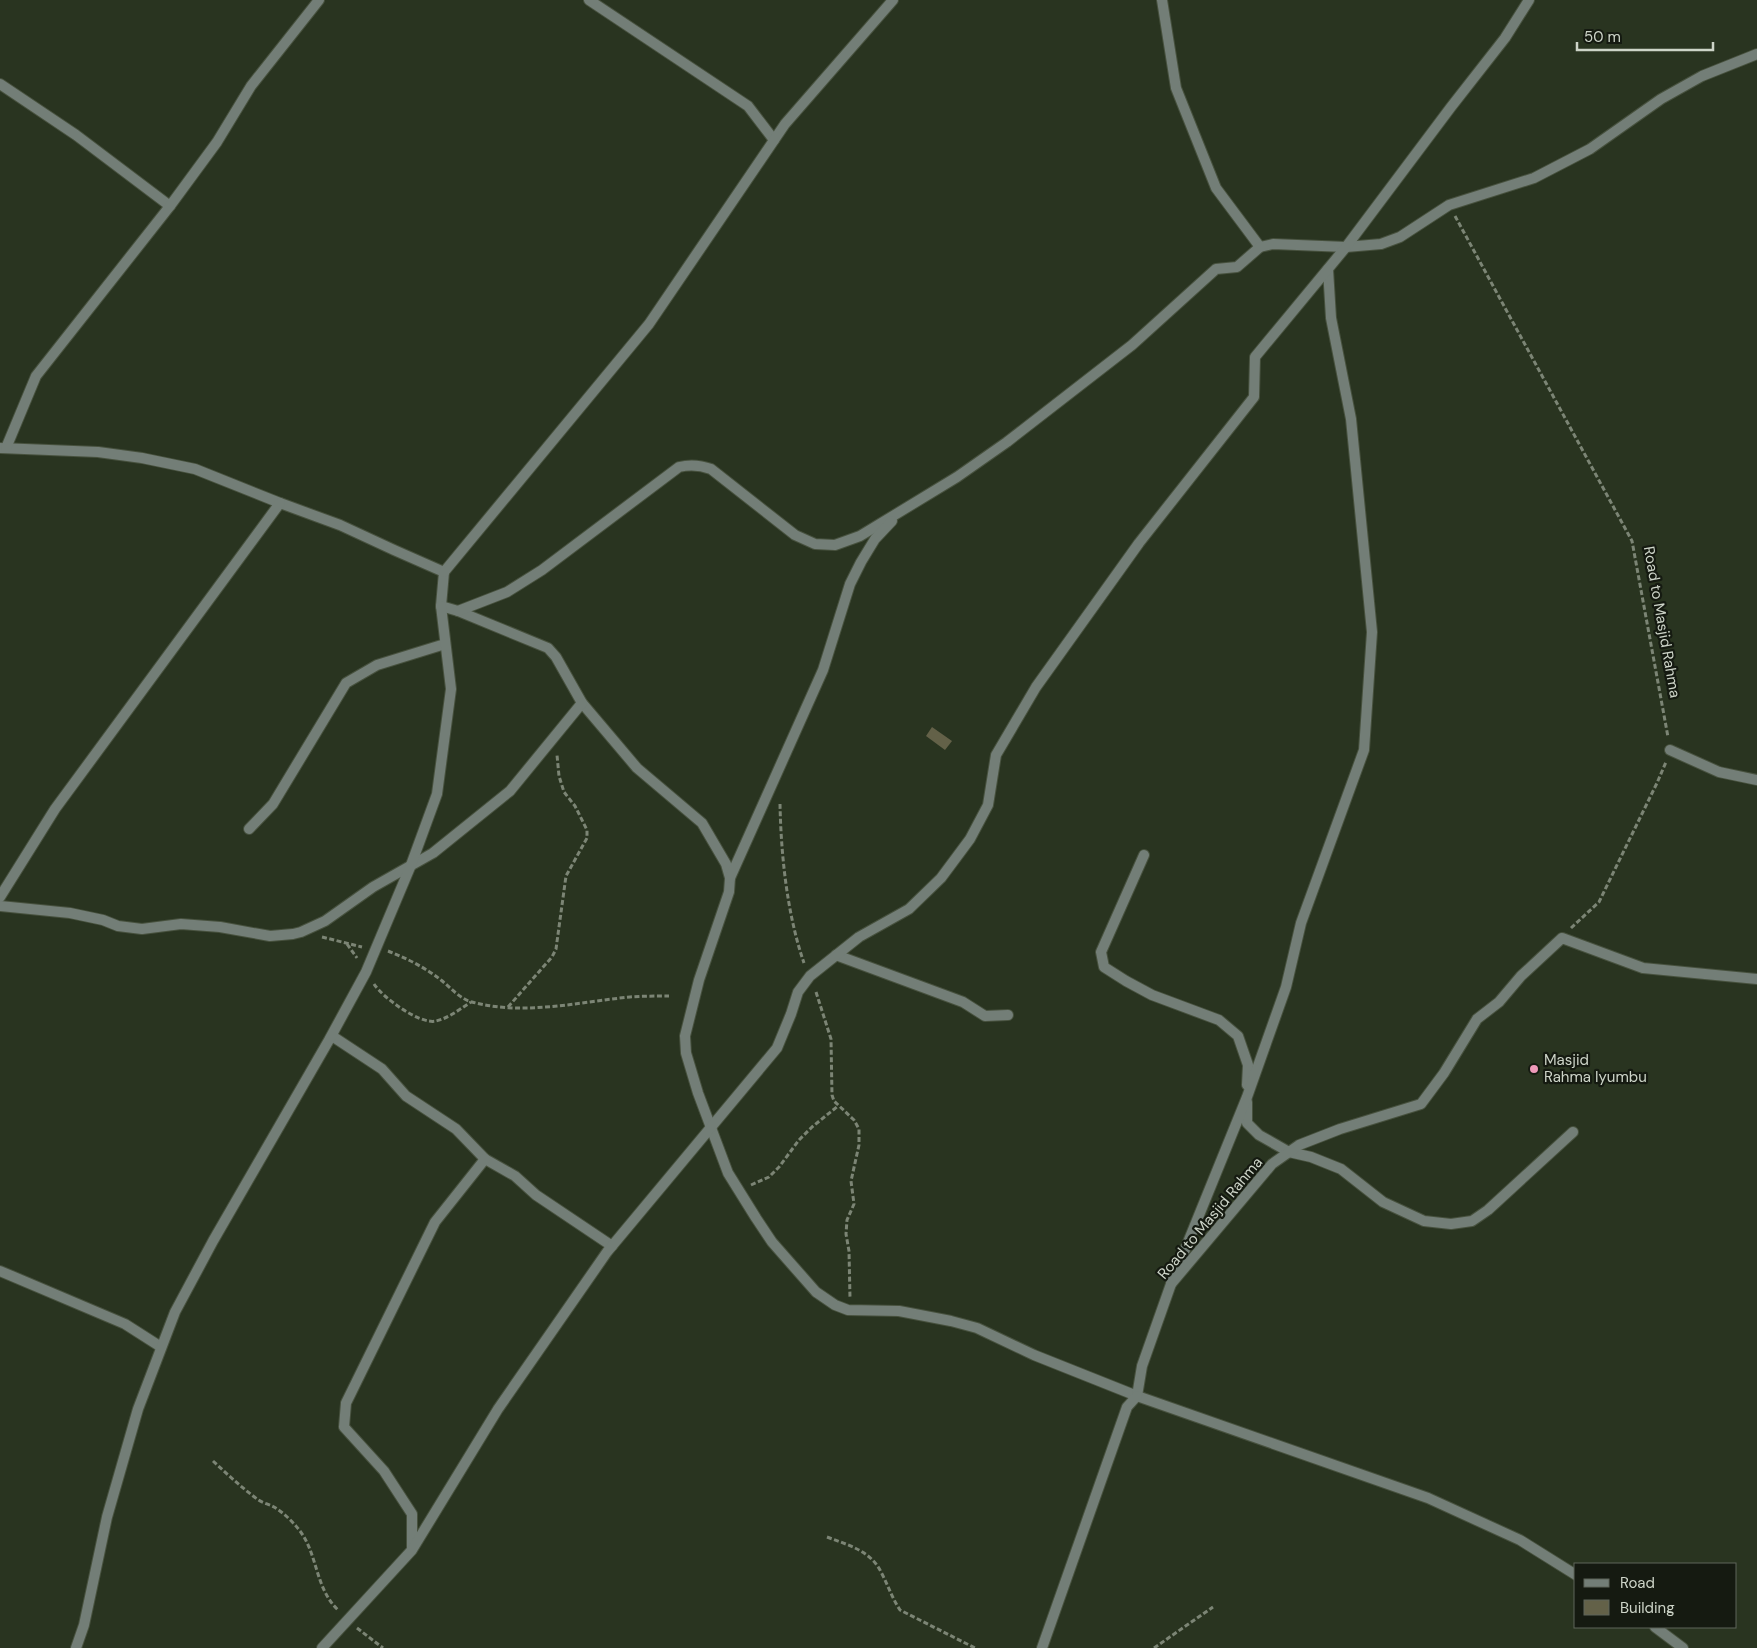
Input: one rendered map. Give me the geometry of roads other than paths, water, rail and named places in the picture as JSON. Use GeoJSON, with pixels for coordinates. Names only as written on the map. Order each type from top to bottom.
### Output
{"type":"FeatureCollection","features":[{"type":"Feature","properties":{"kind":"street"},"geometry":{"type":"LineString","coordinates":[[319,0],[251,86],[217,142],[170,206],[36,376],[3,448],[98,452],[195,469],[340,525],[444,572]]}},
{"type":"Feature","properties":{"kind":"street"},"geometry":{"type":"LineString","coordinates":[[589,0],[748,106],[774,140]]}},
{"type":"Feature","properties":{"kind":"street"},"geometry":{"type":"LineString","coordinates":[[76,1648],[84,1625],[112,1499],[138,1409],[175,1312],[332,1036],[366,972],[411,865],[437,794],[451,689],[440,606],[444,572],[649,324],[785,124],[893,0]]}},
{"type":"Feature","properties":{"kind":"street"},"geometry":{"type":"LineString","coordinates":[[1162,0],[1176,88],[1216,188],[1260,246]]}},
{"type":"Feature","properties":{"kind":"street"},"geometry":{"type":"LineString","coordinates":[[322,1648],[412,1550],[498,1409],[612,1246],[777,1048],[798,992],[810,976],[858,937],[909,909],[941,878],[970,839],[988,805],[996,755],[1036,687],[1139,543],[1254,397],[1255,357],[1346,247],[1445,114],[1505,38],[1529,0]]}},
{"type":"Feature","properties":{"kind":"street"},"geometry":{"type":"LineString","coordinates":[[458,611],[507,592],[542,570],[680,467],[691,464],[711,469],[795,535],[815,544],[835,545],[860,536],[957,477],[1015,436],[1132,345],[1216,269],[1237,267],[1260,246],[1273,244],[1346,247],[1381,244],[1400,237],[1449,205],[1534,178],[1590,149],[1661,99],[1702,76],[1757,54]]}},
{"type":"Feature","properties":{"kind":"street"},"geometry":{"type":"LineString","coordinates":[[0,84],[76,135],[170,206]]}},
{"type":"Feature","properties":{"kind":"street"},"geometry":{"type":"LineString","coordinates":[[1171,1284],[1246,1097],[1286,987],[1301,923],[1364,750],[1372,632],[1351,419],[1331,318],[1328,269]]}},
{"type":"Feature","properties":{"kind":"street"},"geometry":{"type":"LineString","coordinates":[[0,897],[55,809],[280,503]]}},
{"type":"Feature","properties":{"kind":"street"},"geometry":{"type":"LineString","coordinates":[[902,511],[875,539],[860,562],[850,584],[823,670],[730,878],[729,892],[699,980],[685,1036],[686,1053],[728,1173],[772,1242],[816,1292],[835,1305],[848,1310],[899,1311],[977,1328],[1034,1355],[1137,1396],[1428,1498],[1520,1540],[1574,1574]]}},
{"type":"Feature","properties":{"kind":"street"},"geometry":{"type":"LineString","coordinates":[[440,606],[458,611],[548,648],[556,657],[582,703],[637,768],[702,823],[726,864],[730,878]]}},
{"type":"Feature","properties":{"kind":"street"},"geometry":{"type":"LineString","coordinates":[[249,829],[272,804],[346,684],[377,665],[446,644]]}},
{"type":"Feature","properties":{"kind":"street"},"geometry":{"type":"LineString","coordinates":[[0,906],[70,913],[102,920],[118,926],[142,929],[181,924],[220,927],[270,936],[301,932],[325,921],[373,887],[433,853],[510,791],[582,703]]}},
{"type":"Feature","properties":{"kind":"street"},"geometry":{"type":"LineString","coordinates":[[1670,750],[1718,772],[1757,780]]}},
{"type":"Feature","properties":{"kind":"street"},"geometry":{"type":"LineString","coordinates":[[1144,855],[1101,952],[1104,967],[1152,995],[1219,1020],[1238,1036],[1248,1065],[1247,1123],[1259,1135],[1289,1152],[1311,1156],[1341,1169],[1384,1202],[1424,1222],[1451,1224],[1472,1221],[1488,1210],[1573,1132]]}},
{"type":"Feature","properties":{"kind":"street","name":"Road to Masjid Rahma"},"geometry":{"type":"LineString","coordinates":[[1137,1396],[1142,1366],[1171,1284],[1272,1164],[1299,1145],[1340,1129],[1421,1104],[1444,1073],[1476,1019],[1499,1002],[1521,976],[1562,938],[1643,968],[1757,979]]}},
{"type":"Feature","properties":{"kind":"street"},"geometry":{"type":"LineString","coordinates":[[836,955],[963,1002],[985,1016],[1008,1015]]}},
{"type":"Feature","properties":{"kind":"street"},"geometry":{"type":"LineString","coordinates":[[332,1036],[382,1069],[406,1096],[456,1129],[485,1159],[516,1176],[536,1195],[612,1246]]}},
{"type":"Feature","properties":{"kind":"street"},"geometry":{"type":"LineString","coordinates":[[412,1550],[412,1514],[384,1471],[344,1427],[346,1403],[435,1222],[485,1159]]}},
{"type":"Feature","properties":{"kind":"street"},"geometry":{"type":"LineString","coordinates":[[0,1271],[125,1324],[161,1347]]}},
{"type":"Feature","properties":{"kind":"street"},"geometry":{"type":"LineString","coordinates":[[1042,1648],[1127,1407],[1137,1396]]}},
{"type":"Feature","properties":{"kind":"street"},"geometry":{"type":"LineString","coordinates":[[1656,1628],[1683,1648]]}},
{"type":"Feature","properties":{"kind":"place","name":"Masjid Rahma Iyumbu"},"geometry":{"type":"Point","coordinates":[1534,1069]}}]}
